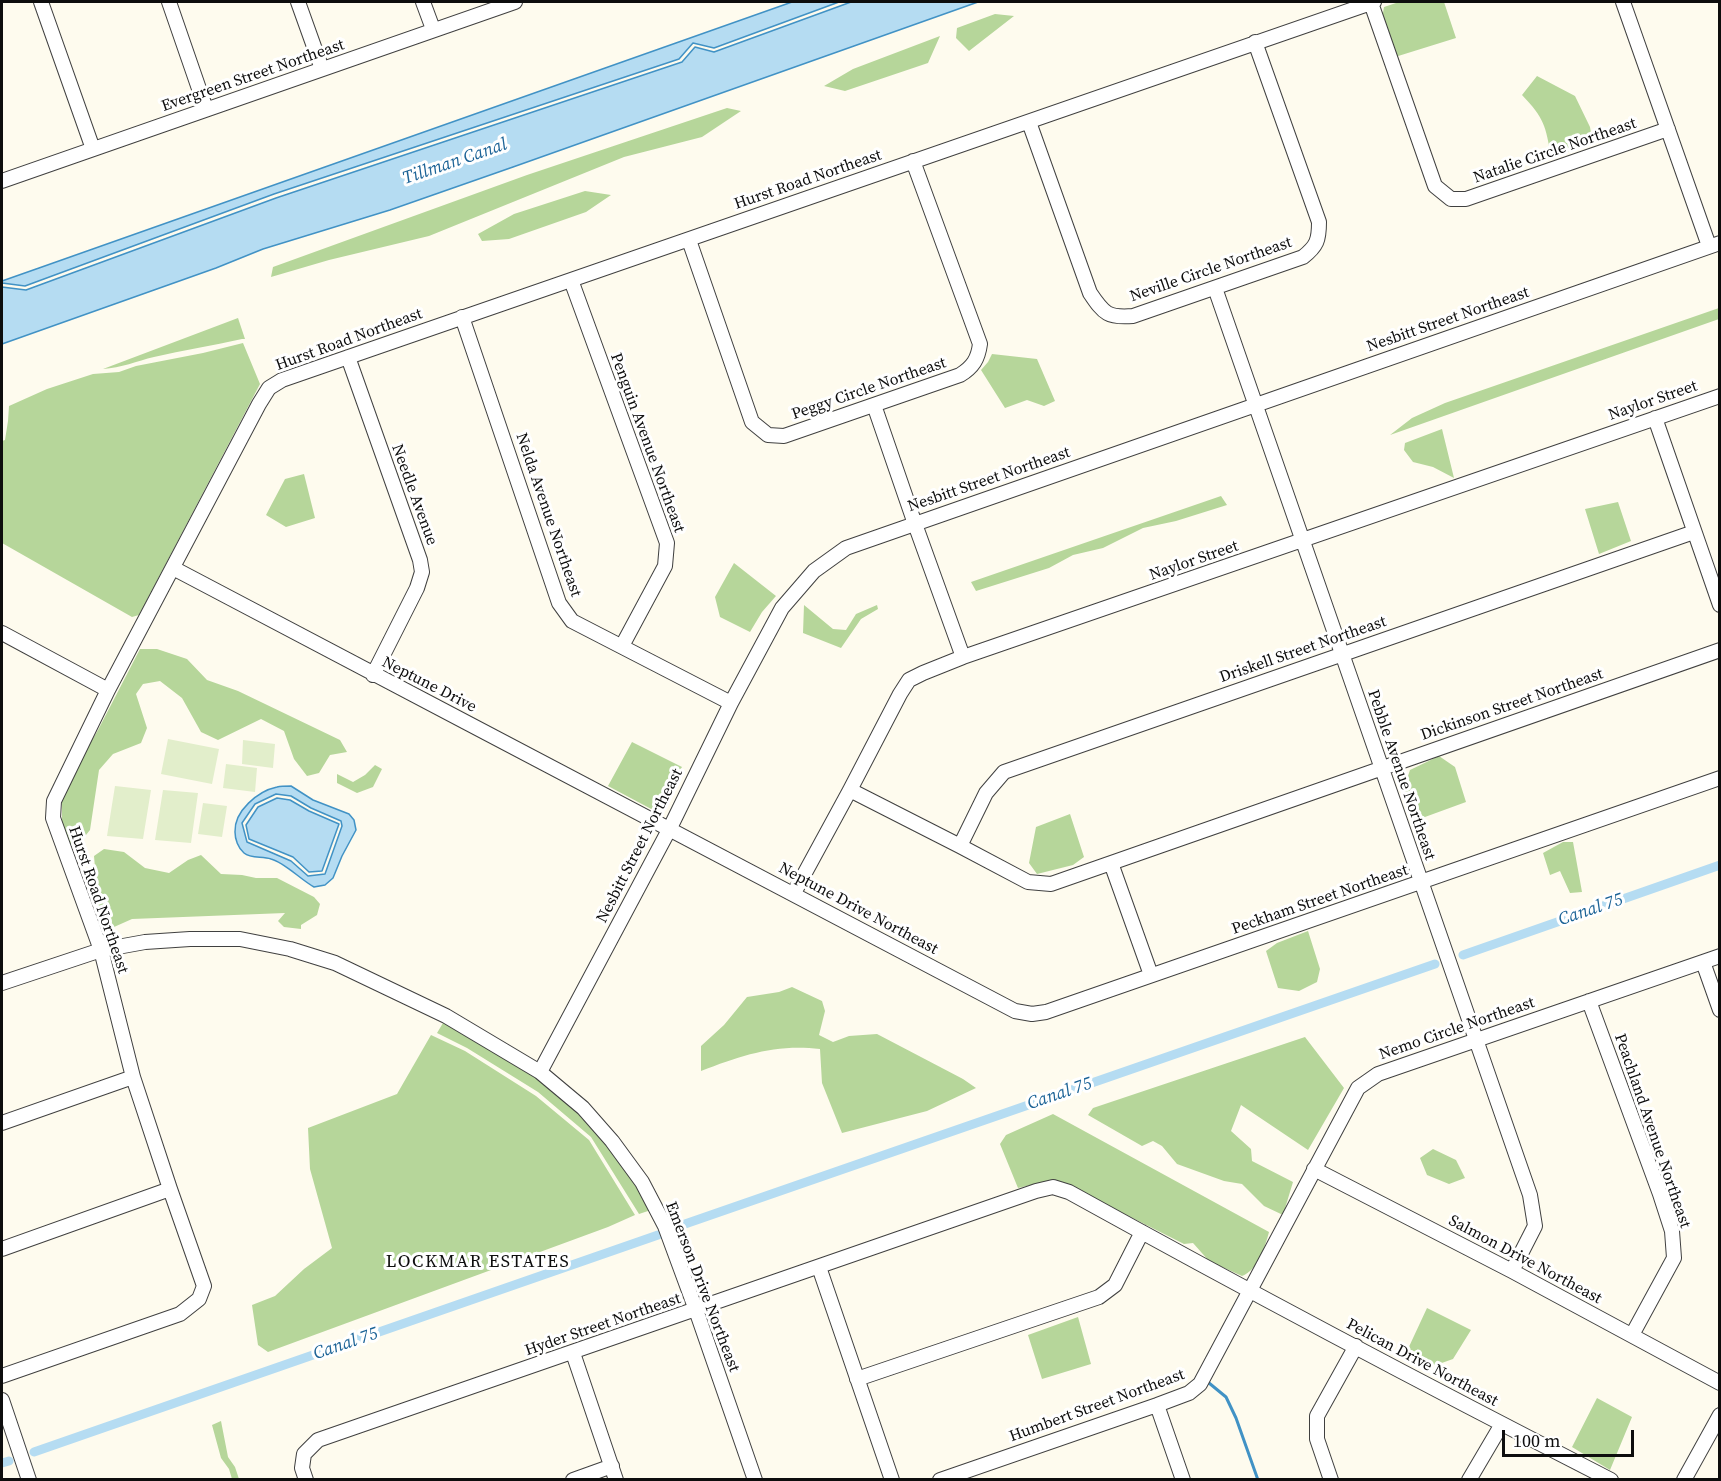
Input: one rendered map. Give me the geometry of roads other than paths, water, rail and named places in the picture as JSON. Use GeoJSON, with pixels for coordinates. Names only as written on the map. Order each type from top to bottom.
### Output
{"type":"FeatureCollection","features":[{"type":"Feature","properties":{"kind":"street"},"geometry":{"type":"LineString","coordinates":[[42,2],[93,149]]}},
{"type":"Feature","properties":{"kind":"street"},"geometry":{"type":"LineString","coordinates":[[169,2],[206,110]]}},
{"type":"Feature","properties":{"kind":"street"},"geometry":{"type":"LineString","coordinates":[[298,2],[322,69]]}},
{"type":"Feature","properties":{"kind":"street"},"geometry":{"type":"LineString","coordinates":[[423,2],[433,29]]}},
{"type":"Feature","properties":{"kind":"street","name":"Evergreen Street Northeast"},"geometry":{"type":"LineString","coordinates":[[2,181],[515,2]]}},
{"type":"Feature","properties":{"kind":"street","name":"Natalie Circle Northeast"},"geometry":{"type":"LineString","coordinates":[[1373,2],[1435,186],[1451,199],[1466,199],[1668,129]]}},
{"type":"Feature","properties":{"kind":"street","name":"Hurst Road Northeast"},"geometry":{"type":"LineString","coordinates":[[2,1376],[180,1314],[200,1299],[204,1286],[133,1077],[101,950],[53,818],[54,801],[108,690],[269,388],[282,380],[462,317],[1373,2]]}},
{"type":"Feature","properties":{"kind":"street"},"geometry":{"type":"LineString","coordinates":[[1623,2],[1668,129],[1714,244]]}},
{"type":"Feature","properties":{"kind":"street","name":"Neville Circle Northeast"},"geometry":{"type":"LineString","coordinates":[[1029,122],[1090,293],[1102,310],[1118,317],[1134,316],[1303,257],[1312,250],[1318,239],[1319,222],[1255,42]]}},
{"type":"Feature","properties":{"kind":"street","name":"Peggy Circle Northeast"},"geometry":{"type":"LineString","coordinates":[[689,240],[752,422],[768,435],[784,436],[960,375],[970,369],[978,355],[980,344],[913,161]]}},
{"type":"Feature","properties":{"kind":"street","name":"Nesbitt Street Northeast"},"geometry":{"type":"LineString","coordinates":[[540,1071],[670,828],[731,703],[782,608],[814,571],[846,548],[1714,244]]}},
{"type":"Feature","properties":{"kind":"street","name":"Penguin Avenue Northeast"},"geometry":{"type":"LineString","coordinates":[[571,280],[667,543],[665,566],[622,646]]}},
{"type":"Feature","properties":{"kind":"street","name":"Pebble Avenue Northeast"},"geometry":{"type":"LineString","coordinates":[[1215,288],[1530,1195],[1535,1226],[1512,1271]]}},
{"type":"Feature","properties":{"kind":"street","name":"Nelda Avenue Northeast"},"geometry":{"type":"LineString","coordinates":[[462,317],[559,603],[572,621],[731,703]]}},
{"type":"Feature","properties":{"kind":"street","name":"Needle Avenue"},"geometry":{"type":"LineString","coordinates":[[348,357],[420,560],[422,573],[417,588],[373,675]]}},
{"type":"Feature","properties":{"kind":"street","name":"Naylor Street"},"geometry":{"type":"LineString","coordinates":[[794,892],[909,680],[963,657],[1719,396]]}},
{"type":"Feature","properties":{"kind":"street"},"geometry":{"type":"LineString","coordinates":[[874,405],[963,657]]}},
{"type":"Feature","properties":{"kind":"street"},"geometry":{"type":"LineString","coordinates":[[1655,418],[1719,604]]}},
{"type":"Feature","properties":{"kind":"street","name":"Driskell Street Northeast"},"geometry":{"type":"LineString","coordinates":[[960,846],[986,793],[1004,772],[1694,532]]}},
{"type":"Feature","properties":{"kind":"street","name":"Neptune Drive"},"geometry":{"type":"LineString","coordinates":[[173,568],[373,675],[670,828]]}},
{"type":"Feature","properties":{"kind":"street"},"geometry":{"type":"LineString","coordinates":[[2,634],[108,690]]}},
{"type":"Feature","properties":{"kind":"street","name":"Dickinson Street Northeast"},"geometry":{"type":"LineString","coordinates":[[850,790],[1028,882],[1051,884],[1719,650]]}},
{"type":"Feature","properties":{"kind":"street","name":"Peckham Street Northeast"},"geometry":{"type":"LineString","coordinates":[[1032,1014],[1046,1012],[1719,778]]}},
{"type":"Feature","properties":{"kind":"street","name":"Neptune Drive Northeast"},"geometry":{"type":"LineString","coordinates":[[670,828],[1015,1011],[1032,1014]]}},
{"type":"Feature","properties":{"kind":"street"},"geometry":{"type":"LineString","coordinates":[[1111,863],[1151,975]]}},
{"type":"Feature","properties":{"kind":"street","name":"Emerson Drive Northeast"},"geometry":{"type":"LineString","coordinates":[[2,983],[101,950],[145,942],[240,939],[290,949],[334,963],[447,1016],[540,1071],[583,1108],[642,1182],[665,1226],[754,1479]]}},
{"type":"Feature","properties":{"kind":"street","name":"Nemo Circle Northeast"},"geometry":{"type":"LineString","coordinates":[[1250,1291],[1358,1088],[1378,1074],[1719,956]]}},
{"type":"Feature","properties":{"kind":"street"},"geometry":{"type":"LineString","coordinates":[[1703,962],[1719,1010]]}},
{"type":"Feature","properties":{"kind":"street","name":"Peachland Avenue Northeast"},"geometry":{"type":"LineString","coordinates":[[1589,1000],[1672,1231],[1674,1258],[1632,1335]]}},
{"type":"Feature","properties":{"kind":"street"},"geometry":{"type":"LineString","coordinates":[[2,1123],[133,1077]]}},
{"type":"Feature","properties":{"kind":"street","name":"Salmon Drive Northeast"},"geometry":{"type":"LineString","coordinates":[[1314,1168],[1512,1271],[1719,1383]]}},
{"type":"Feature","properties":{"kind":"street","name":"Hyder Street Northeast"},"geometry":{"type":"LineString","coordinates":[[306,1479],[302,1468],[304,1454],[318,1440],[1053,1187]]}},
{"type":"Feature","properties":{"kind":"street","name":"Pelican Drive Northeast"},"geometry":{"type":"LineString","coordinates":[[1053,1187],[1069,1192],[1250,1291],[1611,1479]]}},
{"type":"Feature","properties":{"kind":"street"},"geometry":{"type":"LineString","coordinates":[[2,1249],[170,1189]]}},
{"type":"Feature","properties":{"kind":"street"},"geometry":{"type":"LineString","coordinates":[[857,1379],[1099,1297],[1115,1285],[1142,1232]]}},
{"type":"Feature","properties":{"kind":"street"},"geometry":{"type":"LineString","coordinates":[[819,1267],[892,1479]]}},
{"type":"Feature","properties":{"kind":"street","name":"Humbert Street Northeast"},"geometry":{"type":"LineString","coordinates":[[940,1479],[1189,1393],[1200,1384],[1250,1291]]}},
{"type":"Feature","properties":{"kind":"street"},"geometry":{"type":"LineString","coordinates":[[1331,1479],[1317,1439],[1317,1416],[1356,1346]]}},
{"type":"Feature","properties":{"kind":"street"},"geometry":{"type":"LineString","coordinates":[[573,1353],[614,1473],[573,1479]]}},
{"type":"Feature","properties":{"kind":"street"},"geometry":{"type":"LineString","coordinates":[[2,1400],[29,1479]]}},
{"type":"Feature","properties":{"kind":"street"},"geometry":{"type":"LineString","coordinates":[[1157,1405],[1183,1479]]}},
{"type":"Feature","properties":{"kind":"street"},"geometry":{"type":"LineString","coordinates":[[1684,1479],[1719,1415]]}},
{"type":"Feature","properties":{"kind":"street"},"geometry":{"type":"LineString","coordinates":[[1469,1479],[1502,1424]]}},
{"type":"Feature","properties":{"kind":"water"},"geometry":{"type":"Polygon","coordinates":[[[792,2],[839,2],[714,48],[693,43],[679,59],[274,194],[25,286],[2,283],[2,281],[792,2]]]}},
{"type":"Feature","properties":{"kind":"water","name":"Tillman Canal"},"geometry":{"type":"Polygon","coordinates":[[[851,2],[978,2],[390,210],[263,249],[2,344],[2,287],[26,290],[276,198],[682,62],[695,47],[714,52],[851,2]]]}},
{"type":"Feature","properties":{"kind":"water"},"geometry":{"type":"Polygon","coordinates":[[[291,786],[313,800],[349,814],[354,820],[356,830],[333,878],[325,885],[314,887],[276,861],[247,855],[237,843],[236,824],[248,803],[270,789],[291,786]],[[276,794],[255,804],[242,823],[247,842],[291,861],[308,876],[325,874],[342,826],[341,821],[291,796],[276,794]]]}},
{"type":"Feature","properties":{"kind":"water"},"geometry":{"type":"Polygon","coordinates":[[[277,798],[290,800],[339,824],[322,871],[309,872],[293,857],[249,839],[246,825],[258,807],[277,798]]]}},
{"type":"Feature","properties":{"kind":"waterway","name":"Canal 75"},"geometry":{"type":"LineString","coordinates":[[1463,955],[1720,865]]}},
{"type":"Feature","properties":{"kind":"waterway","name":"Canal 75"},"geometry":{"type":"LineString","coordinates":[[685,1224],[1435,964]]}},
{"type":"Feature","properties":{"kind":"waterway","name":"Canal 75"},"geometry":{"type":"LineString","coordinates":[[34,1452],[658,1235]]}},
{"type":"Feature","properties":{"kind":"waterway"},"geometry":{"type":"LineString","coordinates":[[1209,1383],[1226,1397],[1258,1480]]}},
{"type":"Feature","properties":{"kind":"waterway","name":"Canal 75"},"geometry":{"type":"LineString","coordinates":[[2,1463],[9,1461]]}},
{"type":"Feature","properties":{"kind":"district","name":"LOCKMAR ESTATES"},"geometry":{"type":"Point","coordinates":[478,1262]}}]}
